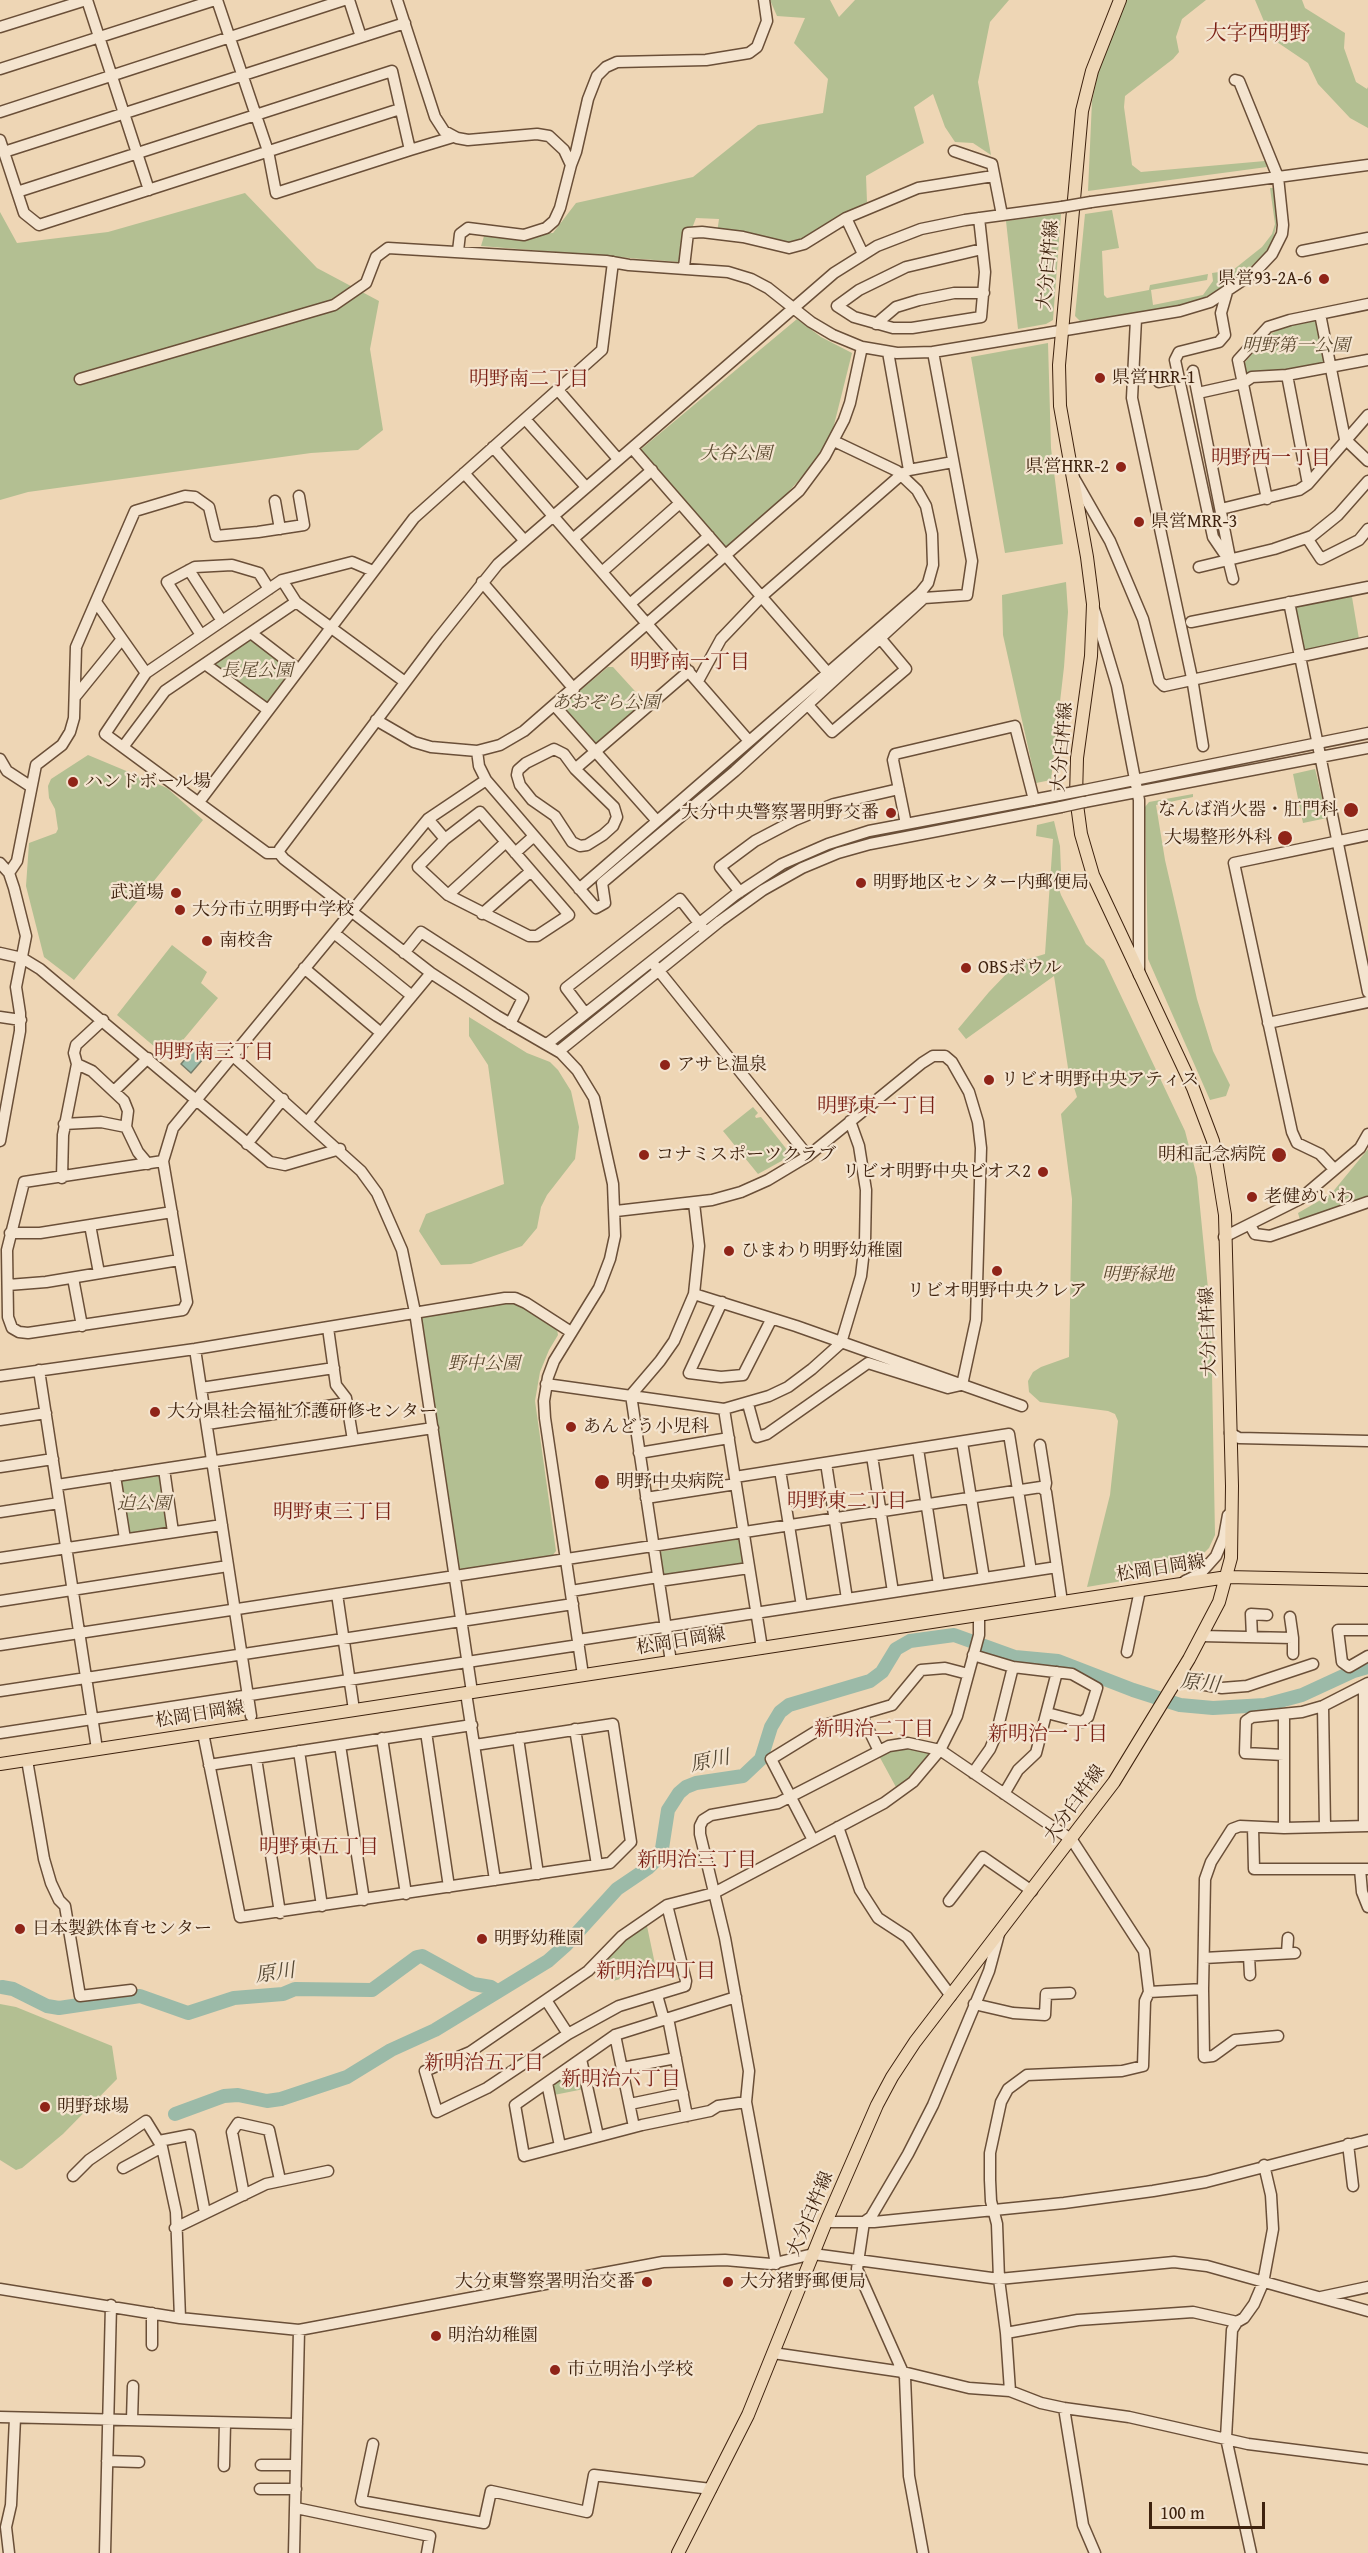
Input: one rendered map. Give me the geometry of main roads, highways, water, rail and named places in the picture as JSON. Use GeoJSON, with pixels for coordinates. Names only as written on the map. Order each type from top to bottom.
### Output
{"type":"FeatureCollection","features":[{"type":"Feature","properties":{"kind":"main road","name":"大分臼杵線"},"geometry":{"type":"LineString","coordinates":[[678,2553],[747,2415],[826,2223],[877,2105],[892,2077],[1114,1782],[1175,1683],[1219,1602],[1232,1550],[1225,1215],[1213,1141],[1193,1088],[1093,875],[1084,849],[1076,807],[1076,769],[1091,656],[1093,604],[1059,398],[1062,329],[1082,111],[1092,71],[1120,0]]}},
{"type":"Feature","properties":{"kind":"main road","name":"松岡日岡線"},"geometry":{"type":"LineString","coordinates":[[0,1764],[1227,1577],[1368,1580]]}},
{"type":"Feature","properties":{"kind":"waterway","name":"原川"},"geometry":{"type":"LineString","coordinates":[[175,2114],[224,2096],[238,2095],[267,2101],[281,2099],[347,2077],[391,2050],[435,2030],[548,1961],[566,1945],[617,1889],[648,1868],[661,1855],[668,1810],[679,1793],[696,1783],[743,1776],[761,1759],[771,1727],[780,1712],[789,1705],[870,1681],[882,1672],[896,1649],[910,1641],[954,1635],[1015,1657],[1058,1661],[1133,1690],[1180,1705],[1213,1708],[1265,1705],[1302,1695],[1368,1667]]}},
{"type":"Feature","properties":{"kind":"waterway","name":"原川"},"geometry":{"type":"LineString","coordinates":[[2,1987],[13,1989],[47,2006],[59,2008],[140,1996],[188,2013],[234,1998],[283,1994],[295,1989],[372,1990],[417,1957],[422,1956],[473,1984],[491,1987],[497,1991]]}},
{"type":"Feature","properties":{"kind":"place","name":"県営93-2A-6"},"geometry":{"type":"Point","coordinates":[1324,279]}},
{"type":"Feature","properties":{"kind":"place","name":"県営HRR-1"},"geometry":{"type":"Point","coordinates":[1100,378]}},
{"type":"Feature","properties":{"kind":"place","name":"県営HRR-2"},"geometry":{"type":"Point","coordinates":[1121,467]}},
{"type":"Feature","properties":{"kind":"place","name":"県営MRR-3"},"geometry":{"type":"Point","coordinates":[1139,522]}},
{"type":"Feature","properties":{"kind":"place","name":"ハンドボール場"},"geometry":{"type":"Point","coordinates":[73,782]}},
{"type":"Feature","properties":{"kind":"place","name":"なんば消火器・肛門科"},"geometry":{"type":"Point","coordinates":[1351,810]}},
{"type":"Feature","properties":{"kind":"place","name":"大分中央警察署明野交番"},"geometry":{"type":"Point","coordinates":[891,813]}},
{"type":"Feature","properties":{"kind":"place","name":"大場整形外科"},"geometry":{"type":"Point","coordinates":[1285,838]}},
{"type":"Feature","properties":{"kind":"place","name":"明野地区センター内郵便局"},"geometry":{"type":"Point","coordinates":[861,883]}},
{"type":"Feature","properties":{"kind":"place","name":"武道場"},"geometry":{"type":"Point","coordinates":[176,893]}},
{"type":"Feature","properties":{"kind":"place","name":"大分市立明野中学校"},"geometry":{"type":"Point","coordinates":[180,910]}},
{"type":"Feature","properties":{"kind":"place","name":"南校舎"},"geometry":{"type":"Point","coordinates":[207,941]}},
{"type":"Feature","properties":{"kind":"place","name":"OBSボウル"},"geometry":{"type":"Point","coordinates":[966,968]}},
{"type":"Feature","properties":{"kind":"place","name":"アサヒ温泉"},"geometry":{"type":"Point","coordinates":[665,1065]}},
{"type":"Feature","properties":{"kind":"place","name":"リビオ明野中央アティス"},"geometry":{"type":"Point","coordinates":[989,1080]}},
{"type":"Feature","properties":{"kind":"place","name":"コナミスポーツクラブ"},"geometry":{"type":"Point","coordinates":[644,1155]}},
{"type":"Feature","properties":{"kind":"place","name":"明和記念病院"},"geometry":{"type":"Point","coordinates":[1279,1155]}},
{"type":"Feature","properties":{"kind":"place","name":"リビオ明野中央ビオス2"},"geometry":{"type":"Point","coordinates":[1043,1172]}},
{"type":"Feature","properties":{"kind":"place","name":"老健めいわ"},"geometry":{"type":"Point","coordinates":[1252,1197]}},
{"type":"Feature","properties":{"kind":"place","name":"ひまわり明野幼稚園"},"geometry":{"type":"Point","coordinates":[729,1251]}},
{"type":"Feature","properties":{"kind":"place","name":"リビオ明野中央クレア"},"geometry":{"type":"Point","coordinates":[997,1271]}},
{"type":"Feature","properties":{"kind":"place","name":"大分県社会福祉介護研修センター"},"geometry":{"type":"Point","coordinates":[155,1412]}},
{"type":"Feature","properties":{"kind":"place","name":"あんどう小児科"},"geometry":{"type":"Point","coordinates":[571,1427]}},
{"type":"Feature","properties":{"kind":"place","name":"明野中央病院"},"geometry":{"type":"Point","coordinates":[602,1482]}},
{"type":"Feature","properties":{"kind":"place","name":"日本製鉄体育センター"},"geometry":{"type":"Point","coordinates":[20,1929]}},
{"type":"Feature","properties":{"kind":"place","name":"明野幼稚園"},"geometry":{"type":"Point","coordinates":[482,1939]}},
{"type":"Feature","properties":{"kind":"place","name":"明野球場"},"geometry":{"type":"Point","coordinates":[45,2107]}},
{"type":"Feature","properties":{"kind":"place","name":"大分東警察署明治交番"},"geometry":{"type":"Point","coordinates":[647,2282]}},
{"type":"Feature","properties":{"kind":"place","name":"大分猪野郵便局"},"geometry":{"type":"Point","coordinates":[728,2282]}},
{"type":"Feature","properties":{"kind":"place","name":"明治幼稚園"},"geometry":{"type":"Point","coordinates":[436,2336]}},
{"type":"Feature","properties":{"kind":"place","name":"市立明治小学校"},"geometry":{"type":"Point","coordinates":[555,2370]}},
{"type":"Feature","properties":{"kind":"district","name":"大字西明野"},"geometry":{"type":"Point","coordinates":[1258,35]}},
{"type":"Feature","properties":{"kind":"district","name":"明野南二丁目"},"geometry":{"type":"Point","coordinates":[529,380]}},
{"type":"Feature","properties":{"kind":"district","name":"明野西一丁目"},"geometry":{"type":"Point","coordinates":[1271,459]}},
{"type":"Feature","properties":{"kind":"district","name":"明野南一丁目"},"geometry":{"type":"Point","coordinates":[690,663]}},
{"type":"Feature","properties":{"kind":"district","name":"明野南三丁目"},"geometry":{"type":"Point","coordinates":[214,1053]}},
{"type":"Feature","properties":{"kind":"district","name":"明野東一丁目"},"geometry":{"type":"Point","coordinates":[877,1107]}},
{"type":"Feature","properties":{"kind":"district","name":"明野東二丁目"},"geometry":{"type":"Point","coordinates":[847,1502]}},
{"type":"Feature","properties":{"kind":"district","name":"明野東三丁目"},"geometry":{"type":"Point","coordinates":[333,1513]}},
{"type":"Feature","properties":{"kind":"district","name":"新明治二丁目"},"geometry":{"type":"Point","coordinates":[874,1730]}},
{"type":"Feature","properties":{"kind":"district","name":"新明治一丁目"},"geometry":{"type":"Point","coordinates":[1048,1735]}},
{"type":"Feature","properties":{"kind":"district","name":"明野東五丁目"},"geometry":{"type":"Point","coordinates":[319,1848]}},
{"type":"Feature","properties":{"kind":"district","name":"新明治三丁目"},"geometry":{"type":"Point","coordinates":[697,1861]}},
{"type":"Feature","properties":{"kind":"district","name":"新明治四丁目"},"geometry":{"type":"Point","coordinates":[656,1972]}},
{"type":"Feature","properties":{"kind":"district","name":"新明治五丁目"},"geometry":{"type":"Point","coordinates":[484,2064]}},
{"type":"Feature","properties":{"kind":"district","name":"新明治六丁目"},"geometry":{"type":"Point","coordinates":[621,2080]}},
{"type":"Feature","properties":{"kind":"park label","name":"明野第一公園"},"geometry":{"type":"Point","coordinates":[1296,346]}},
{"type":"Feature","properties":{"kind":"park label","name":"大谷公園"},"geometry":{"type":"Point","coordinates":[736,454]}},
{"type":"Feature","properties":{"kind":"park label","name":"長尾公園"},"geometry":{"type":"Point","coordinates":[257,671]}},
{"type":"Feature","properties":{"kind":"park label","name":"あおぞら公園"},"geometry":{"type":"Point","coordinates":[606,703]}},
{"type":"Feature","properties":{"kind":"park label","name":"明野緑地"},"geometry":{"type":"Point","coordinates":[1138,1275]}},
{"type":"Feature","properties":{"kind":"park label","name":"野中公園"},"geometry":{"type":"Point","coordinates":[484,1364]}},
{"type":"Feature","properties":{"kind":"park label","name":"迫公園"},"geometry":{"type":"Point","coordinates":[144,1504]}}]}
